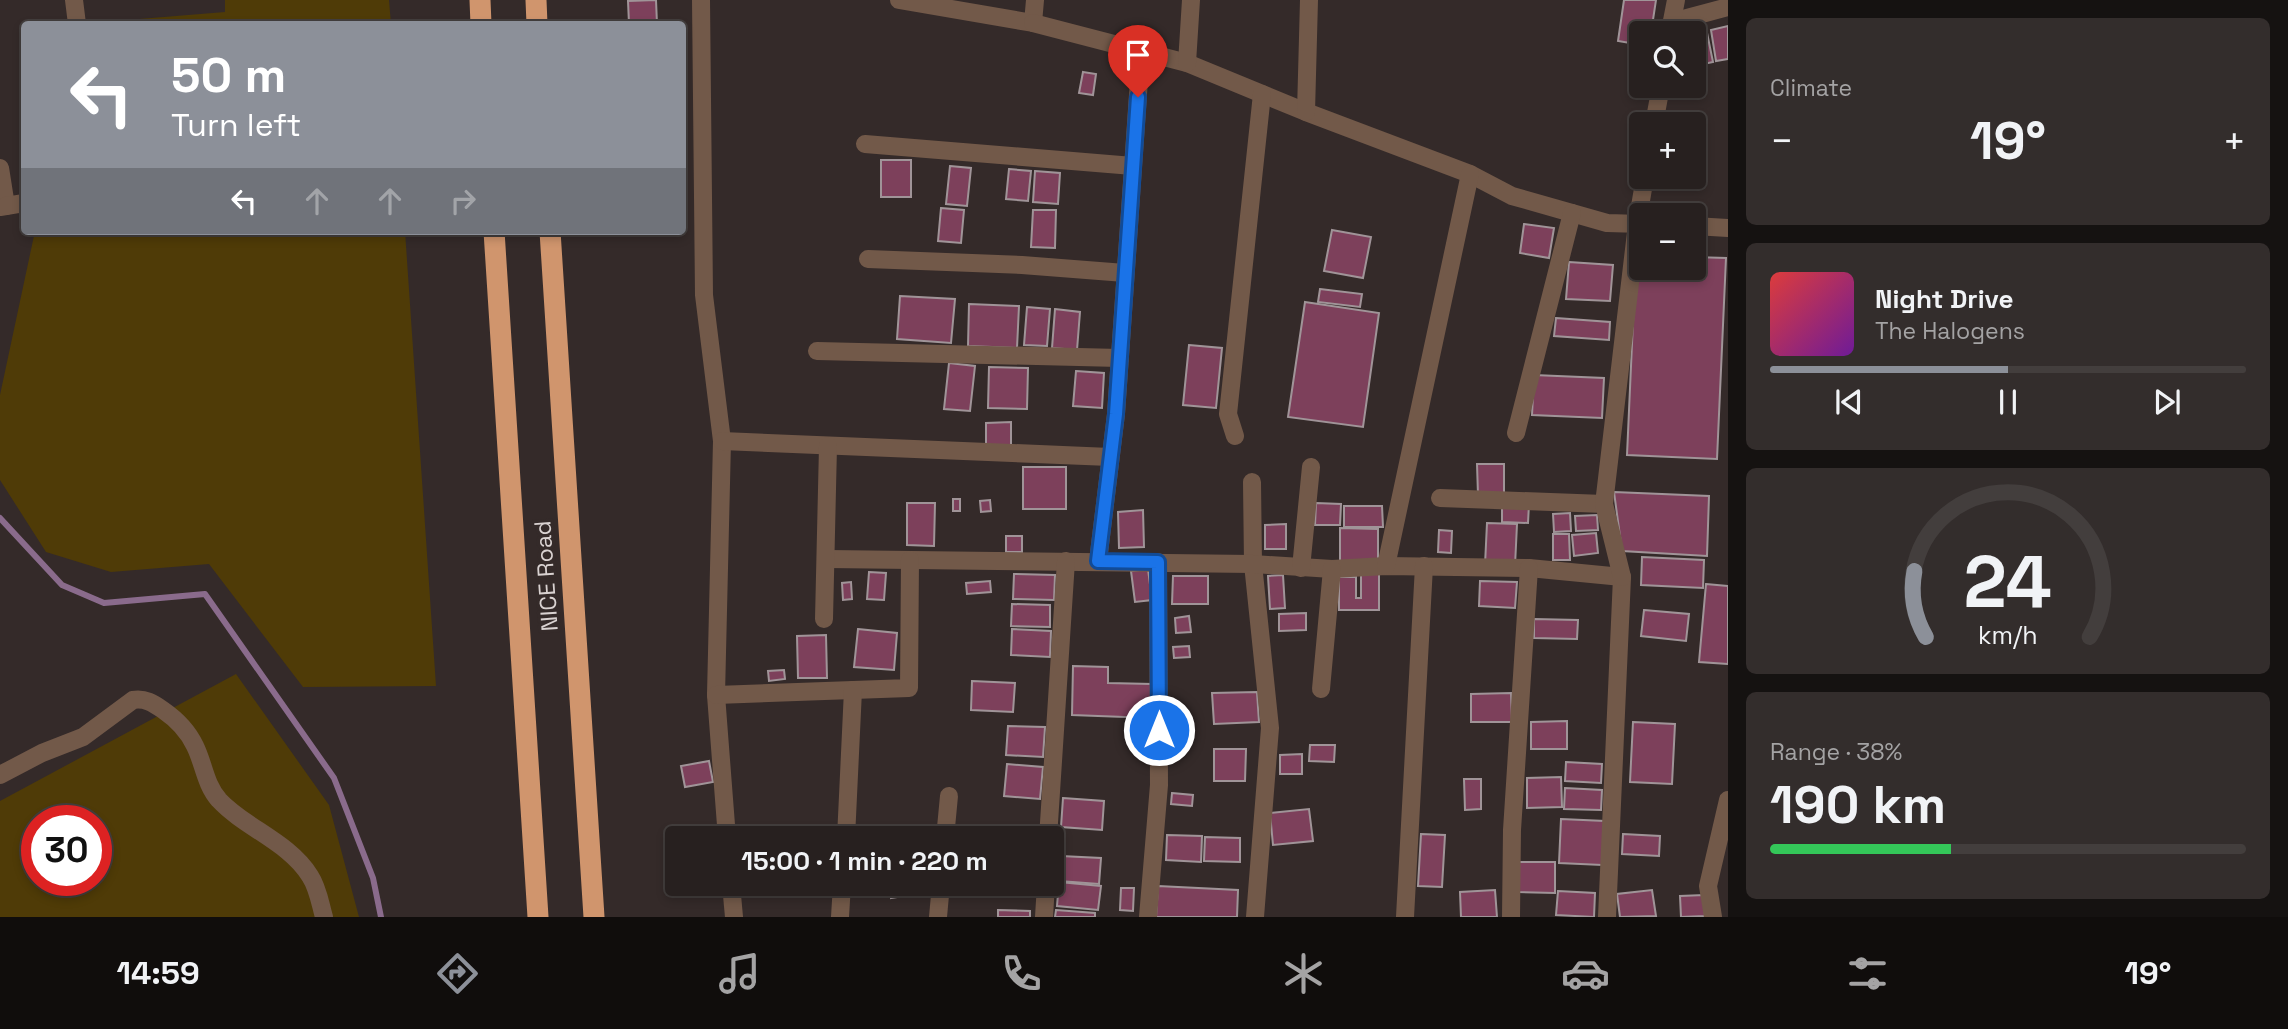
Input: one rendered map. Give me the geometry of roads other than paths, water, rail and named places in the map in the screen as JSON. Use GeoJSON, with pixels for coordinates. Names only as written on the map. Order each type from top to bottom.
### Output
{"type":"FeatureCollection","features":[{"type":"Feature","properties":{"kind":"highway"},"geometry":{"type":"LineString","coordinates":[[480,0],[481,21]]}},
{"type":"Feature","properties":{"kind":"highway"},"geometry":{"type":"LineString","coordinates":[[536,0],[537,21]]}},
{"type":"Feature","properties":{"kind":"highway","name":"NICE Road"},"geometry":{"type":"LineString","coordinates":[[494,235],[538,917]]}},
{"type":"Feature","properties":{"kind":"highway","name":"NICE Road"},"geometry":{"type":"LineString","coordinates":[[551,235],[594,917]]}},
{"type":"Feature","properties":{"kind":"street"},"geometry":{"type":"LineString","coordinates":[[74,0],[77,21]]}},
{"type":"Feature","properties":{"kind":"street"},"geometry":{"type":"LineString","coordinates":[[701,0],[704,295],[722,441],[716,695],[726,826]]}},
{"type":"Feature","properties":{"kind":"street"},"geometry":{"type":"LineString","coordinates":[[899,0],[1034,23],[1187,63],[1306,112],[1471,174],[1512,197],[1607,223],[1629,224]]}},
{"type":"Feature","properties":{"kind":"street"},"geometry":{"type":"LineString","coordinates":[[1034,23],[1035,0]]}},
{"type":"Feature","properties":{"kind":"street"},"geometry":{"type":"LineString","coordinates":[[1187,63],[1191,0]]}},
{"type":"Feature","properties":{"kind":"street"},"geometry":{"type":"LineString","coordinates":[[1306,112],[1309,0]]}},
{"type":"Feature","properties":{"kind":"street"},"geometry":{"type":"LineString","coordinates":[[1672,21],[1675,0]]}},
{"type":"Feature","properties":{"kind":"street"},"geometry":{"type":"LineString","coordinates":[[1690,21],[1728,7]]}},
{"type":"Feature","properties":{"kind":"street"},"geometry":{"type":"LineString","coordinates":[[1098,561],[1120,358],[1141,51]]}},
{"type":"Feature","properties":{"kind":"street"},"geometry":{"type":"LineString","coordinates":[[1235,436],[1228,414],[1262,94]]}},
{"type":"Feature","properties":{"kind":"street"},"geometry":{"type":"LineString","coordinates":[[864,144],[1133,166]]}},
{"type":"Feature","properties":{"kind":"street"},"geometry":{"type":"LineString","coordinates":[[0,168],[3,207],[21,204]]}},
{"type":"Feature","properties":{"kind":"street"},"geometry":{"type":"LineString","coordinates":[[1386,566],[1471,174]]}},
{"type":"Feature","properties":{"kind":"street"},"geometry":{"type":"LineString","coordinates":[[1516,433],[1572,214]]}},
{"type":"Feature","properties":{"kind":"street"},"geometry":{"type":"LineString","coordinates":[[1706,227],[1728,228]]}},
{"type":"Feature","properties":{"kind":"street"},"geometry":{"type":"LineString","coordinates":[[868,259],[1125,272]]}},
{"type":"Feature","properties":{"kind":"street"},"geometry":{"type":"LineString","coordinates":[[1606,917],[1622,577],[1604,504],[1632,280]]}},
{"type":"Feature","properties":{"kind":"street"},"geometry":{"type":"LineString","coordinates":[[817,351],[1120,358]]}},
{"type":"Feature","properties":{"kind":"street"},"geometry":{"type":"LineString","coordinates":[[722,441],[1111,457]]}},
{"type":"Feature","properties":{"kind":"street"},"geometry":{"type":"LineString","coordinates":[[824,619],[828,446]]}},
{"type":"Feature","properties":{"kind":"street"},"geometry":{"type":"LineString","coordinates":[[1301,568],[1311,467]]}},
{"type":"Feature","properties":{"kind":"street"},"geometry":{"type":"LineString","coordinates":[[1252,482],[1253,564],[1270,728],[1255,917]]}},
{"type":"Feature","properties":{"kind":"street"},"geometry":{"type":"LineString","coordinates":[[1440,498],[1604,504]]}},
{"type":"Feature","properties":{"kind":"street"},"geometry":{"type":"LineString","coordinates":[[827,559],[1158,562],[1332,569],[1386,566],[1530,568],[1622,577]]}},
{"type":"Feature","properties":{"kind":"street"},"geometry":{"type":"LineString","coordinates":[[716,695],[909,688],[910,559]]}},
{"type":"Feature","properties":{"kind":"street"},"geometry":{"type":"LineString","coordinates":[[1049,826],[1066,561]]}},
{"type":"Feature","properties":{"kind":"street"},"geometry":{"type":"LineString","coordinates":[[1148,917],[1159,785],[1158,562]]}},
{"type":"Feature","properties":{"kind":"street"},"geometry":{"type":"LineString","coordinates":[[1405,917],[1424,566]]}},
{"type":"Feature","properties":{"kind":"street"},"geometry":{"type":"LineString","coordinates":[[1511,917],[1512,830],[1530,568]]}},
{"type":"Feature","properties":{"kind":"street"},"geometry":{"type":"LineString","coordinates":[[1321,690],[1332,569]]}},
{"type":"Feature","properties":{"kind":"street"},"geometry":{"type":"LineString","coordinates":[[847,826],[853,690]]}},
{"type":"Feature","properties":{"kind":"street"},"geometry":{"type":"LineString","coordinates":[[0,775],[42,753],[83,737],[133,700],[142,699],[153,703],[175,718],[195,745],[205,777],[221,802],[288,853],[309,874],[317,890],[324,917]]}},
{"type":"Feature","properties":{"kind":"street"},"geometry":{"type":"LineString","coordinates":[[946,826],[949,796]]}},
{"type":"Feature","properties":{"kind":"street"},"geometry":{"type":"LineString","coordinates":[[1713,917],[1708,886],[1728,800]]}},
{"type":"Feature","properties":{"kind":"street"},"geometry":{"type":"LineString","coordinates":[[732,896],[734,917]]}},
{"type":"Feature","properties":{"kind":"street"},"geometry":{"type":"LineString","coordinates":[[840,917],[841,896]]}},
{"type":"Feature","properties":{"kind":"street"},"geometry":{"type":"LineString","coordinates":[[938,917],[940,896]]}},
{"type":"Feature","properties":{"kind":"street"},"geometry":{"type":"LineString","coordinates":[[1044,917],[1045,896]]}},
{"type":"Feature","properties":{"kind":"waterway"},"geometry":{"type":"LineString","coordinates":[[0,518],[62,585],[104,603],[205,594],[334,778],[373,878],[381,917]]}}]}
